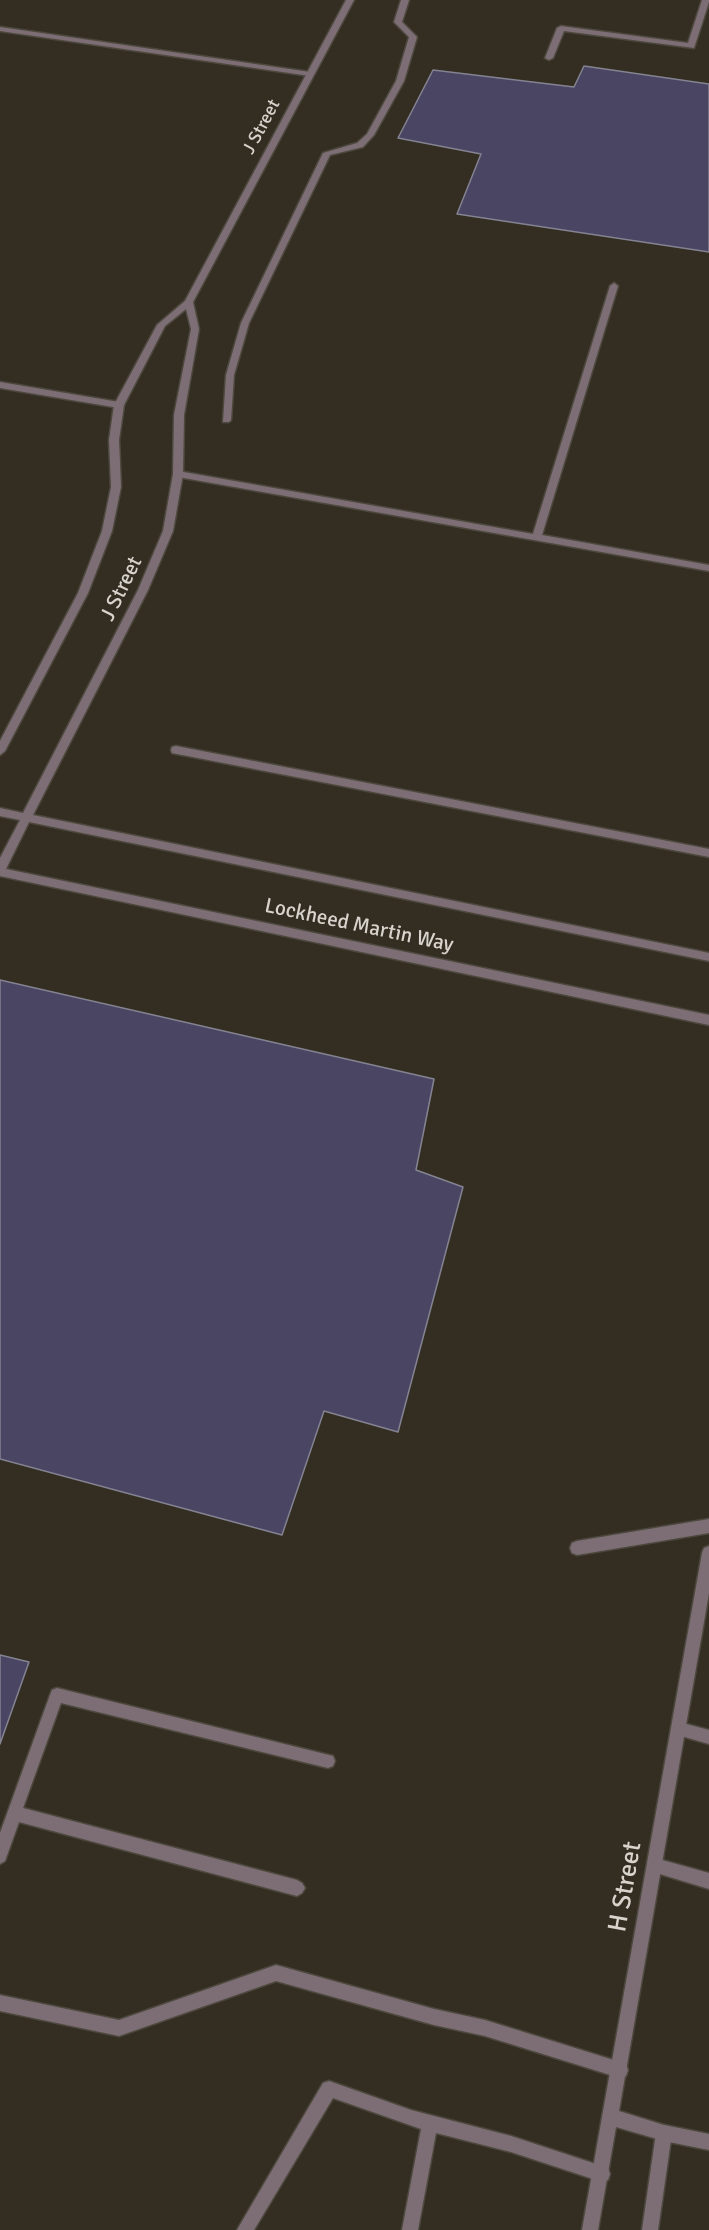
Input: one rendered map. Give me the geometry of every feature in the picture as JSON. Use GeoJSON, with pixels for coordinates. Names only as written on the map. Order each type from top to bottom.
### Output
{"type":"FeatureCollection","features":[{"type":"Feature","properties":{"kind":"street","name":"J Street"},"geometry":{"type":"LineString","coordinates":[[0,751],[83,593],[107,531],[116,487],[114,440],[119,405],[161,325],[189,302],[350,0]]}},
{"type":"Feature","properties":{"kind":"street"},"geometry":{"type":"LineString","coordinates":[[226,420],[230,375],[245,323],[327,153],[360,145],[370,135],[400,81],[413,37],[398,22],[405,0]]}},
{"type":"Feature","properties":{"kind":"street"},"geometry":{"type":"LineString","coordinates":[[549,58],[561,28],[691,46],[706,0]]}},
{"type":"Feature","properties":{"kind":"street"},"geometry":{"type":"LineString","coordinates":[[0,29],[310,74]]}},
{"type":"Feature","properties":{"kind":"street"},"geometry":{"type":"LineString","coordinates":[[536,538],[614,286]]}},
{"type":"Feature","properties":{"kind":"street","name":"J Street"},"geometry":{"type":"LineString","coordinates":[[0,870],[143,590],[168,531],[178,474],[179,415],[195,328],[189,302]]}},
{"type":"Feature","properties":{"kind":"street"},"geometry":{"type":"LineString","coordinates":[[0,385],[119,405]]}},
{"type":"Feature","properties":{"kind":"street"},"geometry":{"type":"LineString","coordinates":[[178,474],[709,568]]}},
{"type":"Feature","properties":{"kind":"street"},"geometry":{"type":"LineString","coordinates":[[176,750],[709,853]]}},
{"type":"Feature","properties":{"kind":"street","name":"Lockheed Martin Way"},"geometry":{"type":"LineString","coordinates":[[0,812],[709,957]]}},
{"type":"Feature","properties":{"kind":"street","name":"Lockheed Martin Way"},"geometry":{"type":"LineString","coordinates":[[0,870],[709,1020]]}},
{"type":"Feature","properties":{"kind":"street"},"geometry":{"type":"LineString","coordinates":[[577,1548],[709,1526]]}},
{"type":"Feature","properties":{"kind":"street","name":"H Street"},"geometry":{"type":"LineString","coordinates":[[590,2230],[602,2174],[678,1729],[705,1605],[709,1553]]}},
{"type":"Feature","properties":{"kind":"street"},"geometry":{"type":"LineString","coordinates":[[0,1856],[57,1695],[328,1761]]}},
{"type":"Feature","properties":{"kind":"street"},"geometry":{"type":"LineString","coordinates":[[678,1729],[709,1737]]}},
{"type":"Feature","properties":{"kind":"street"},"geometry":{"type":"LineString","coordinates":[[14,1813],[297,1888]]}},
{"type":"Feature","properties":{"kind":"street"},"geometry":{"type":"LineString","coordinates":[[655,1866],[709,1881]]}},
{"type":"Feature","properties":{"kind":"street"},"geometry":{"type":"LineString","coordinates":[[0,2003],[119,2028],[276,1973],[434,2017],[485,2028],[620,2070]]}},
{"type":"Feature","properties":{"kind":"street"},"geometry":{"type":"LineString","coordinates":[[245,2230],[329,2089],[430,2123],[511,2144],[602,2174]]}},
{"type":"Feature","properties":{"kind":"street"},"geometry":{"type":"LineString","coordinates":[[611,2117],[664,2133],[709,2142]]}},
{"type":"Feature","properties":{"kind":"street"},"geometry":{"type":"LineString","coordinates":[[410,2230],[430,2123]]}},
{"type":"Feature","properties":{"kind":"street"},"geometry":{"type":"LineString","coordinates":[[650,2230],[664,2133]]}},
{"type":"Feature","properties":{"kind":"building"},"geometry":{"type":"Polygon","coordinates":[[[584,66],[709,84],[709,252],[457,214],[481,154],[398,138],[433,70],[574,87],[584,66]]]}},
{"type":"Feature","properties":{"kind":"building"},"geometry":{"type":"Polygon","coordinates":[[[0,980],[434,1079],[416,1170],[463,1187],[398,1432],[324,1411],[282,1535],[0,1459],[0,980]]]}},
{"type":"Feature","properties":{"kind":"building"},"geometry":{"type":"Polygon","coordinates":[[[0,1655],[29,1662],[0,1744],[0,1655]]]}}]}
